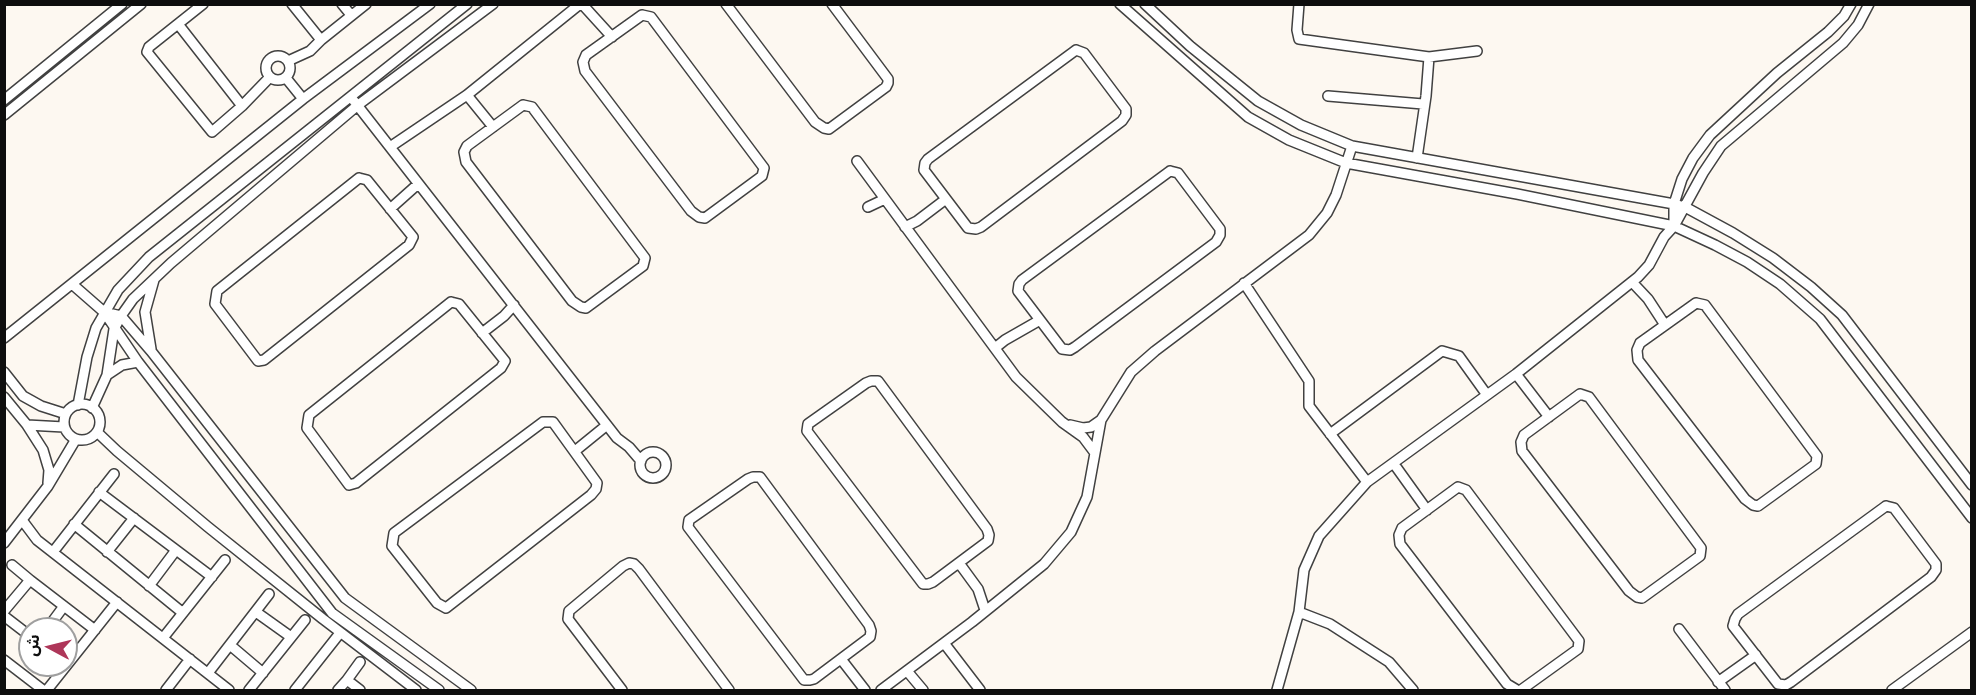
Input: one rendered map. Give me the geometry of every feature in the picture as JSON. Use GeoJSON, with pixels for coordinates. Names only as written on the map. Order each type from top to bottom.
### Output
{"type":"FeatureCollection","features":[{"type":"Feature","properties":{"kind":"street"},"geometry":{"type":"LineString","coordinates":[[4,100],[122,4]]}},
{"type":"Feature","properties":{"kind":"street"},"geometry":{"type":"LineString","coordinates":[[4,115],[141,4]]}},
{"type":"Feature","properties":{"kind":"street"},"geometry":{"type":"LineString","coordinates":[[203,4],[149,46],[147,52],[212,132],[270,77]]}},
{"type":"Feature","properties":{"kind":"street"},"geometry":{"type":"LineString","coordinates":[[292,4],[321,40]]}},
{"type":"Feature","properties":{"kind":"street"},"geometry":{"type":"LineString","coordinates":[[342,4],[351,15]]}},
{"type":"Feature","properties":{"kind":"street"},"geometry":{"type":"LineString","coordinates":[[288,61],[310,51],[366,4]]}},
{"type":"Feature","properties":{"kind":"street"},"geometry":{"type":"LineString","coordinates":[[4,338],[303,99],[430,4]]}},
{"type":"Feature","properties":{"kind":"street"},"geometry":{"type":"LineString","coordinates":[[78,405],[87,357],[96,328],[118,290],[150,257],[467,4]]}},
{"type":"Feature","properties":{"kind":"street"},"geometry":{"type":"LineString","coordinates":[[92,408],[107,375],[114,328],[133,299],[358,105],[494,4]]}},
{"type":"Feature","properties":{"kind":"street"},"geometry":{"type":"LineString","coordinates":[[390,147],[467,95],[581,4],[612,37]]}},
{"type":"Feature","properties":{"kind":"street"},"geometry":{"type":"LineString","coordinates":[[726,4],[815,122],[829,129],[886,87],[888,82],[832,4]]}},
{"type":"Feature","properties":{"kind":"street"},"geometry":{"type":"LineString","coordinates":[[1120,4],[1248,117],[1289,140],[1346,163],[1517,194],[1674,226],[1715,244],[1755,267],[1780,284],[1820,319],[1971,518]]}},
{"type":"Feature","properties":{"kind":"street"},"geometry":{"type":"LineString","coordinates":[[1145,4],[1190,46],[1258,101],[1301,125],[1352,146],[1674,204],[1685,207],[1733,233],[1773,258],[1811,287],[1842,315],[1971,485]]}},
{"type":"Feature","properties":{"kind":"street"},"geometry":{"type":"LineString","coordinates":[[1299,4],[1297,30],[1299,39],[1429,57],[1477,51]]}},
{"type":"Feature","properties":{"kind":"street"},"geometry":{"type":"LineString","coordinates":[[1674,226],[1674,204],[1682,179],[1693,158],[1710,135],[1777,73],[1828,32],[1844,16],[1851,4]]}},
{"type":"Feature","properties":{"kind":"street"},"geometry":{"type":"LineString","coordinates":[[1276,690],[1299,612],[1304,570],[1319,536],[1367,482],[1516,374],[1632,282],[1648,265],[1664,237],[1674,226],[1702,173],[1721,146],[1843,43],[1858,25],[1869,4]]}},
{"type":"Feature","properties":{"kind":"street"},"geometry":{"type":"LineString","coordinates":[[642,15],[651,17],[764,168],[762,176],[705,218],[691,211],[585,72],[583,62],[586,55],[612,37],[642,15]]}},
{"type":"Feature","properties":{"kind":"street"},"geometry":{"type":"LineString","coordinates":[[178,24],[242,106]]}},
{"type":"Feature","properties":{"kind":"street"},"geometry":{"type":"LineString","coordinates":[[1076,50],[1084,53],[1126,109],[1126,115],[1122,121],[976,230],[968,228],[946,199],[924,170],[928,159],[1076,50]]}},
{"type":"Feature","properties":{"kind":"street"},"geometry":{"type":"LineString","coordinates":[[278,56],[286,58],[290,72],[286,78],[278,80],[270,77],[266,70],[270,59],[278,56]]}},
{"type":"Feature","properties":{"kind":"street"},"geometry":{"type":"LineString","coordinates":[[1417,158],[1429,57]]}},
{"type":"Feature","properties":{"kind":"street"},"geometry":{"type":"LineString","coordinates":[[286,78],[303,99]]}},
{"type":"Feature","properties":{"kind":"street"},"geometry":{"type":"LineString","coordinates":[[467,95],[493,127]]}},
{"type":"Feature","properties":{"kind":"street"},"geometry":{"type":"LineString","coordinates":[[1329,96],[1424,104]]}},
{"type":"Feature","properties":{"kind":"street"},"geometry":{"type":"LineString","coordinates":[[351,97],[617,438],[629,447],[641,461]]}},
{"type":"Feature","properties":{"kind":"street"},"geometry":{"type":"LineString","coordinates":[[523,105],[532,107],[645,258],[643,266],[586,308],[572,301],[466,162],[464,152],[467,146],[493,127],[523,105]]}},
{"type":"Feature","properties":{"kind":"street"},"geometry":{"type":"LineString","coordinates":[[881,690],[1044,564],[1071,532],[1087,496],[1101,420],[1131,372],[1155,351],[1309,235],[1327,213],[1336,195],[1352,146]]}},
{"type":"Feature","properties":{"kind":"street"},"geometry":{"type":"LineString","coordinates":[[857,161],[1016,376],[1062,422],[1083,437],[1095,453]]}},
{"type":"Feature","properties":{"kind":"street"},"geometry":{"type":"LineString","coordinates":[[1170,171],[1178,173],[1220,229],[1220,236],[1215,242],[1076,348],[1062,349],[1040,320],[1018,291],[1022,280],[1170,171]]}},
{"type":"Feature","properties":{"kind":"street"},"geometry":{"type":"LineString","coordinates":[[359,178],[367,180],[390,209],[413,237],[409,245],[264,360],[258,361],[215,304],[217,291],[359,178]]}},
{"type":"Feature","properties":{"kind":"street"},"geometry":{"type":"LineString","coordinates":[[390,209],[418,184]]}},
{"type":"Feature","properties":{"kind":"street"},"geometry":{"type":"LineString","coordinates":[[868,207],[885,199]]}},
{"type":"Feature","properties":{"kind":"street"},"geometry":{"type":"LineString","coordinates":[[905,227],[917,221],[946,199]]}},
{"type":"Feature","properties":{"kind":"street"},"geometry":{"type":"LineString","coordinates":[[151,351],[145,312],[154,279]]}},
{"type":"Feature","properties":{"kind":"street"},"geometry":{"type":"LineString","coordinates":[[1632,282],[1648,299],[1665,325]]}},
{"type":"Feature","properties":{"kind":"street"},"geometry":{"type":"LineString","coordinates":[[1244,283],[1309,381],[1309,406],[1367,482]]}},
{"type":"Feature","properties":{"kind":"street"},"geometry":{"type":"LineString","coordinates":[[72,284],[104,312],[138,362],[332,613],[439,690]]}},
{"type":"Feature","properties":{"kind":"street"},"geometry":{"type":"LineString","coordinates":[[451,302],[459,304],[482,333],[505,361],[501,368],[356,483],[350,485],[307,428],[309,415],[451,302]]}},
{"type":"Feature","properties":{"kind":"street"},"geometry":{"type":"LineString","coordinates":[[1696,303],[1705,305],[1817,456],[1816,464],[1758,506],[1745,499],[1638,360],[1637,350],[1640,344],[1665,325],[1696,303]]}},
{"type":"Feature","properties":{"kind":"street"},"geometry":{"type":"LineString","coordinates":[[482,333],[514,305]]}},
{"type":"Feature","properties":{"kind":"street"},"geometry":{"type":"LineString","coordinates":[[104,312],[121,316],[151,351],[345,598],[471,690]]}},
{"type":"Feature","properties":{"kind":"street"},"geometry":{"type":"LineString","coordinates":[[995,348],[1040,320]]}},
{"type":"Feature","properties":{"kind":"street"},"geometry":{"type":"LineString","coordinates":[[1330,434],[1442,351],[1459,356],[1487,395]]}},
{"type":"Feature","properties":{"kind":"street"},"geometry":{"type":"LineString","coordinates":[[107,375],[122,365],[138,362]]}},
{"type":"Feature","properties":{"kind":"street"},"geometry":{"type":"LineString","coordinates":[[4,372],[23,396],[41,406],[66,414]]}},
{"type":"Feature","properties":{"kind":"street"},"geometry":{"type":"LineString","coordinates":[[1516,374],[1549,417]]}},
{"type":"Feature","properties":{"kind":"street"},"geometry":{"type":"LineString","coordinates":[[878,381],[987,529],[988,541],[959,563],[933,582],[923,584],[810,436],[807,431],[808,424],[866,383],[878,381]]}},
{"type":"Feature","properties":{"kind":"street"},"geometry":{"type":"LineString","coordinates":[[1580,394],[1588,397],[1701,548],[1700,556],[1642,598],[1629,591],[1522,451],[1521,442],[1524,435],[1549,417],[1580,394]]}},
{"type":"Feature","properties":{"kind":"street"},"geometry":{"type":"LineString","coordinates":[[11,405],[23,396]]}},
{"type":"Feature","properties":{"kind":"street"},"geometry":{"type":"LineString","coordinates":[[4,397],[27,425],[43,450],[49,470],[48,486]]}},
{"type":"Feature","properties":{"kind":"street"},"geometry":{"type":"LineString","coordinates":[[78,405],[92,408],[99,418],[97,432],[89,439],[76,439],[70,436],[64,427],[66,414],[78,405]]}},
{"type":"Feature","properties":{"kind":"street"},"geometry":{"type":"LineString","coordinates":[[1062,422],[1083,428],[1091,427],[1101,420]]}},
{"type":"Feature","properties":{"kind":"street"},"geometry":{"type":"LineString","coordinates":[[543,422],[553,422],[575,451],[597,483],[596,489],[446,608],[437,603],[392,546],[394,533],[543,422]]}},
{"type":"Feature","properties":{"kind":"street"},"geometry":{"type":"LineString","coordinates":[[27,425],[64,427]]}},
{"type":"Feature","properties":{"kind":"street"},"geometry":{"type":"LineString","coordinates":[[575,451],[608,425]]}},
{"type":"Feature","properties":{"kind":"street"},"geometry":{"type":"LineString","coordinates":[[97,432],[199,520],[340,633],[416,690]]}},
{"type":"Feature","properties":{"kind":"street"},"geometry":{"type":"LineString","coordinates":[[4,543],[48,486],[76,439]]}},
{"type":"Feature","properties":{"kind":"street"},"geometry":{"type":"LineString","coordinates":[[1394,464],[1427,510]]}},
{"type":"Feature","properties":{"kind":"street"},"geometry":{"type":"LineString","coordinates":[[53,552],[114,474]]}},
{"type":"Feature","properties":{"kind":"street"},"geometry":{"type":"LineString","coordinates":[[760,477],[869,625],[870,637],[841,659],[814,679],[804,680],[691,532],[688,527],[690,520],[748,479],[760,477]]}},
{"type":"Feature","properties":{"kind":"street"},"geometry":{"type":"LineString","coordinates":[[1458,488],[1467,490],[1579,641],[1578,649],[1519,690],[1507,684],[1400,544],[1399,535],[1402,528],[1427,510],[1458,488]]}},
{"type":"Feature","properties":{"kind":"street"},"geometry":{"type":"LineString","coordinates":[[99,492],[212,577]]}},
{"type":"Feature","properties":{"kind":"street"},"geometry":{"type":"LineString","coordinates":[[1886,506],[1894,508],[1936,564],[1936,570],[1931,577],[1786,685],[1778,684],[1756,655],[1734,626],[1738,614],[1886,506]]}},
{"type":"Feature","properties":{"kind":"street"},"geometry":{"type":"LineString","coordinates":[[107,552],[134,518]]}},
{"type":"Feature","properties":{"kind":"street"},"geometry":{"type":"LineString","coordinates":[[22,520],[37,540],[229,690]]}},
{"type":"Feature","properties":{"kind":"street"},"geometry":{"type":"LineString","coordinates":[[74,525],[183,614]]}},
{"type":"Feature","properties":{"kind":"street"},"geometry":{"type":"LineString","coordinates":[[148,586],[176,550]]}},
{"type":"Feature","properties":{"kind":"street"},"geometry":{"type":"LineString","coordinates":[[163,638],[225,560]]}},
{"type":"Feature","properties":{"kind":"street"},"geometry":{"type":"LineString","coordinates":[[622,690],[568,619],[569,611],[629,563],[639,569],[729,690]]}},
{"type":"Feature","properties":{"kind":"street"},"geometry":{"type":"LineString","coordinates":[[959,563],[978,589],[985,610]]}},
{"type":"Feature","properties":{"kind":"street"},"geometry":{"type":"LineString","coordinates":[[12,565],[95,630]]}},
{"type":"Feature","properties":{"kind":"street"},"geometry":{"type":"LineString","coordinates":[[4,611],[30,580]]}},
{"type":"Feature","properties":{"kind":"street"},"geometry":{"type":"LineString","coordinates":[[208,673],[269,594]]}},
{"type":"Feature","properties":{"kind":"street"},"geometry":{"type":"LineString","coordinates":[[78,651],[117,602]]}},
{"type":"Feature","properties":{"kind":"street"},"geometry":{"type":"LineString","coordinates":[[56,617],[64,606]]}},
{"type":"Feature","properties":{"kind":"street"},"geometry":{"type":"LineString","coordinates":[[256,612],[291,637]]}},
{"type":"Feature","properties":{"kind":"street"},"geometry":{"type":"LineString","coordinates":[[1299,612],[1330,624],[1389,662],[1413,690]]}},
{"type":"Feature","properties":{"kind":"street"},"geometry":{"type":"LineString","coordinates":[[4,616],[18,627]]}},
{"type":"Feature","properties":{"kind":"street"},"geometry":{"type":"LineString","coordinates":[[249,690],[305,620]]}},
{"type":"Feature","properties":{"kind":"street"},"geometry":{"type":"LineString","coordinates":[[1679,629],[1725,690]]}},
{"type":"Feature","properties":{"kind":"street"},"geometry":{"type":"LineString","coordinates":[[1892,690],[1971,632]]}},
{"type":"Feature","properties":{"kind":"street"},"geometry":{"type":"LineString","coordinates":[[295,690],[340,633]]}},
{"type":"Feature","properties":{"kind":"street"},"geometry":{"type":"LineString","coordinates":[[944,643],[980,690]]}},
{"type":"Feature","properties":{"kind":"street"},"geometry":{"type":"LineString","coordinates":[[230,645],[263,673]]}},
{"type":"Feature","properties":{"kind":"street"},"geometry":{"type":"LineString","coordinates":[[1718,682],[1756,655]]}},
{"type":"Feature","properties":{"kind":"street"},"geometry":{"type":"LineString","coordinates":[[166,690],[190,658]]}},
{"type":"Feature","properties":{"kind":"street"},"geometry":{"type":"LineString","coordinates":[[841,659],[865,690]]}},
{"type":"Feature","properties":{"kind":"street"},"geometry":{"type":"LineString","coordinates":[[4,660],[45,690],[56,677]]}},
{"type":"Feature","properties":{"kind":"street"},"geometry":{"type":"LineString","coordinates":[[338,690],[360,662]]}},
{"type":"Feature","properties":{"kind":"street"},"geometry":{"type":"LineString","coordinates":[[907,671],[923,690]]}},
{"type":"Feature","properties":{"kind":"street"},"geometry":{"type":"LineString","coordinates":[[347,680],[360,690]]}}]}
